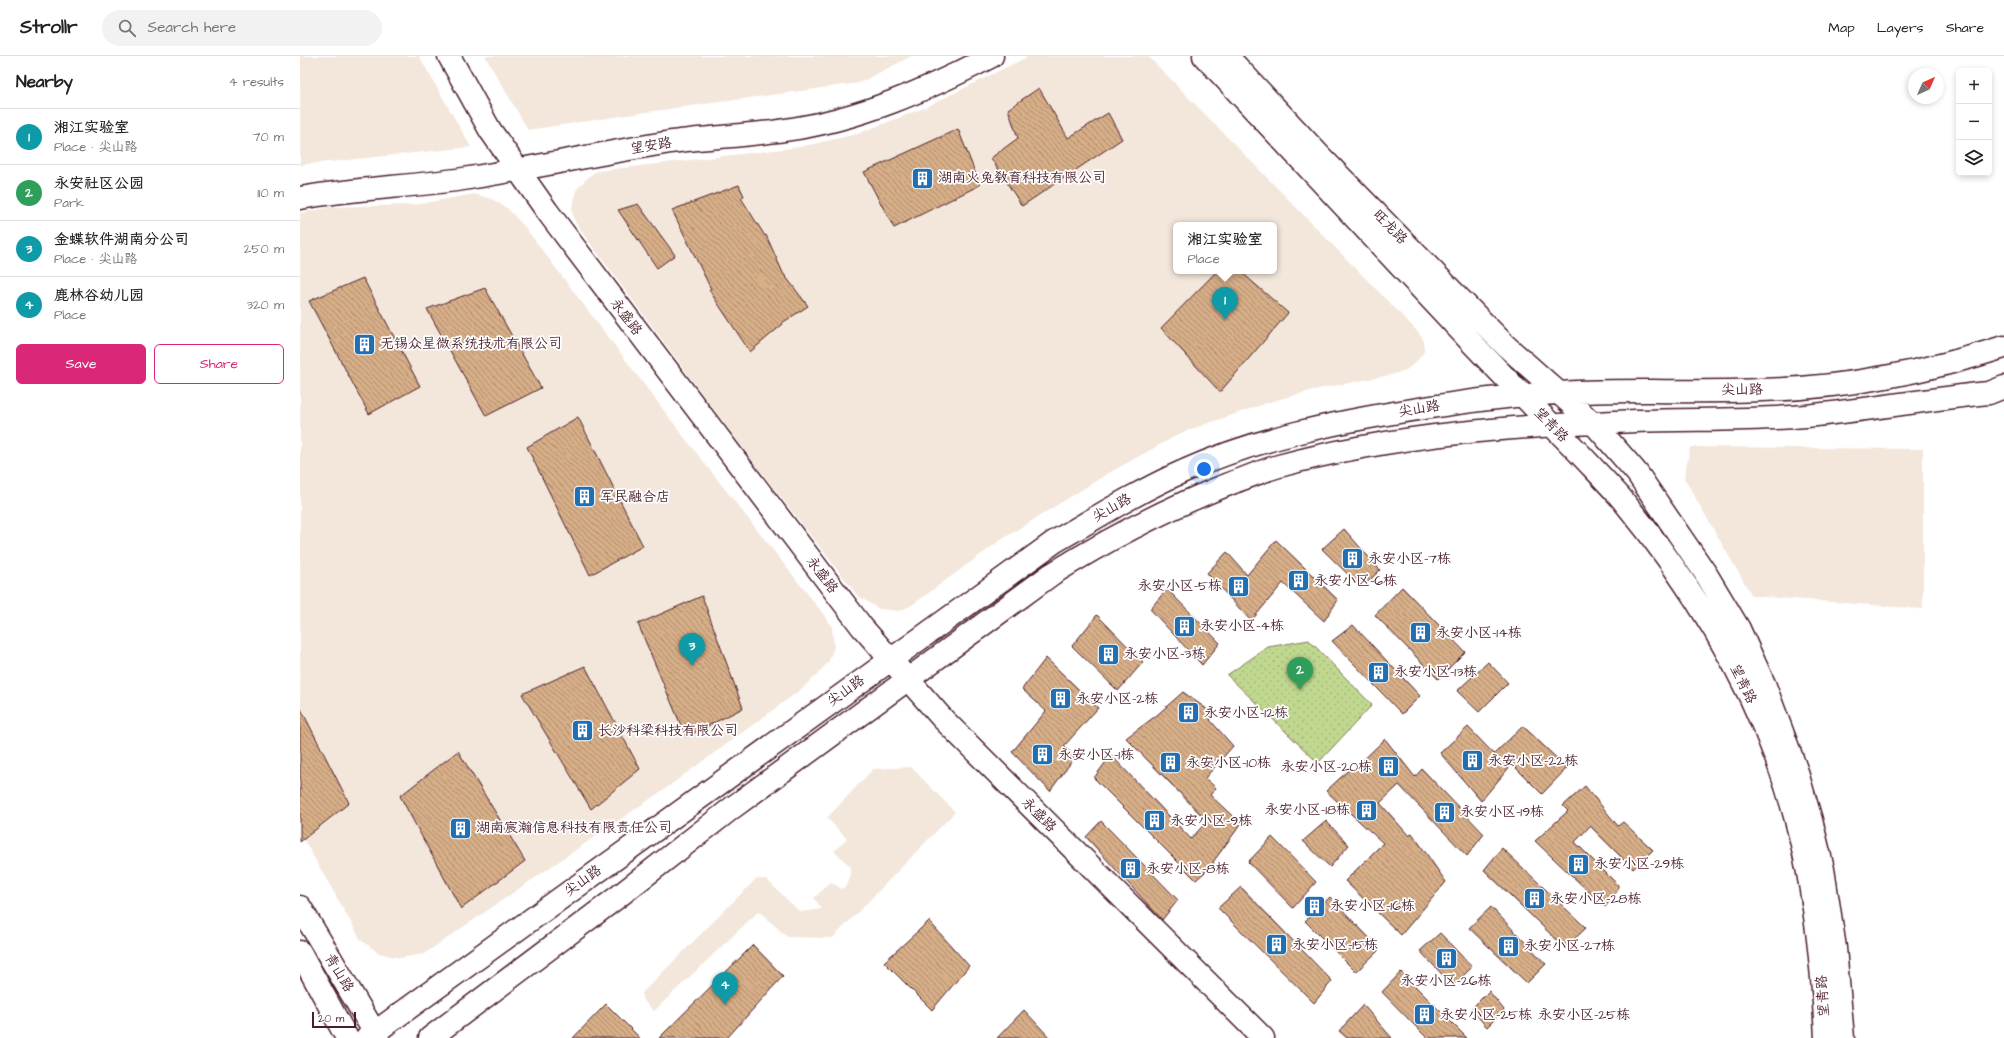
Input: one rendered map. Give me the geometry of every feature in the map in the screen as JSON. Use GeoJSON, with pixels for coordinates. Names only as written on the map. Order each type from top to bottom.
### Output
{"type":"FeatureCollection","features":[{"type":"Feature","properties":{"kind":"main road","name":"永盛路"},"geometry":{"type":"LineString","coordinates":[[440,56],[481,131],[510,166],[719,440],[886,662],[936,724],[1252,1038]]}},
{"type":"Feature","properties":{"kind":"main road","name":"永盛路"},"geometry":{"type":"LineString","coordinates":[[449,56],[510,166]]}},
{"type":"Feature","properties":{"kind":"main road","name":"望安路"},"geometry":{"type":"LineString","coordinates":[[300,198],[374,187],[422,184],[673,134],[786,121],[828,112],[875,99],[923,81],[973,56]]}},
{"type":"Feature","properties":{"kind":"main road","name":"望安路"},"geometry":{"type":"LineString","coordinates":[[300,190],[350,182],[420,177],[510,166],[673,142],[786,130],[877,108],[926,88],[992,56]]}},
{"type":"Feature","properties":{"kind":"main road","name":"旺龙路"},"geometry":{"type":"LineString","coordinates":[[1204,56],[1522,395]]}},
{"type":"Feature","properties":{"kind":"main road","name":"旺龙路"},"geometry":{"type":"LineString","coordinates":[[1226,56],[1506,346],[1559,393]]}},
{"type":"Feature","properties":{"kind":"main road","name":"尖山路"},"geometry":{"type":"LineString","coordinates":[[373,1036],[886,662],[1054,542],[1124,501],[1190,469],[1248,448],[1335,424],[1474,400],[1559,393],[1762,390],[1822,386],[1879,378],[1933,367],[2004,347]]}},
{"type":"Feature","properties":{"kind":"main road","name":"尖山路"},"geometry":{"type":"LineString","coordinates":[[430,1038],[619,896],[732,808],[1052,574],[1101,544],[1162,512],[1218,488],[1277,466],[1336,452],[1391,442],[1504,429],[1805,416],[1989,393],[2004,387]]}},
{"type":"Feature","properties":{"kind":"main road","name":"望青路"},"geometry":{"type":"LineString","coordinates":[[1559,393],[1594,424],[1637,473],[1706,574],[1739,629],[1765,686],[1796,769],[1812,820],[1823,869],[1835,948],[1843,1038]]}},
{"type":"Feature","properties":{"kind":"main road","name":"望青路"},"geometry":{"type":"LineString","coordinates":[[1522,395],[1620,496],[1651,537],[1712,626],[1733,662],[1751,699],[1772,747],[1803,850],[1820,944],[1826,1038]]}},
{"type":"Feature","properties":{"kind":"main road","name":"永盛路"},"geometry":{"type":"LineString","coordinates":[[904,683],[942,718],[1263,1038]]}},
{"type":"Feature","properties":{"kind":"main road","name":"青山路"},"geometry":{"type":"LineString","coordinates":[[300,908],[373,1036]]}},
{"type":"Feature","properties":{"kind":"main road","name":"青山路"},"geometry":{"type":"LineString","coordinates":[[300,952],[347,1038]]}},
{"type":"Feature","properties":{"kind":"shaded area"},"geometry":{"type":"Polygon","coordinates":[[[300,56],[419,56],[471,147],[300,165],[300,56]]]}},
{"type":"Feature","properties":{"kind":"shaded area"},"geometry":{"type":"Polygon","coordinates":[[[485,56],[912,56],[859,83],[528,130],[485,56]]]}},
{"type":"Feature","properties":{"kind":"shaded area"},"geometry":{"type":"Polygon","coordinates":[[[1029,56],[1148,56],[1418,332],[1424,341],[1424,352],[1416,362],[1406,370],[1391,375],[1322,388],[1273,401],[1183,432],[1107,474],[1001,540],[912,605],[900,611],[879,609],[858,596],[748,455],[578,227],[573,217],[572,208],[576,190],[589,176],[597,171],[800,147],[857,134],[924,108],[1029,56]]]}},
{"type":"Feature","properties":{"kind":"shaded area"},"geometry":{"type":"Polygon","coordinates":[[[474,194],[492,199],[508,209],[524,226],[684,437],[821,611],[832,627],[834,646],[829,661],[816,676],[799,691],[669,786],[424,954],[399,958],[379,953],[361,940],[300,833],[300,213],[331,207],[414,205],[474,194]]]}},
{"type":"Feature","properties":{"kind":"shaded area"},"geometry":{"type":"Polygon","coordinates":[[[1690,447],[1923,449],[1923,609],[1752,596],[1684,478],[1690,447]]]}},
{"type":"Feature","properties":{"kind":"shaded area"},"geometry":{"type":"Polygon","coordinates":[[[911,767],[955,812],[833,938],[787,937],[759,911],[654,1011],[642,999],[642,993],[756,879],[766,879],[800,912],[822,909],[814,898],[831,882],[842,889],[848,883],[851,867],[834,851],[847,839],[827,818],[873,769],[911,767]]]}},
{"type":"Feature","properties":{"kind":"green space"},"geometry":{"type":"Polygon","coordinates":[[[1309,640],[1372,705],[1318,763],[1227,675],[1268,647],[1309,640]]]}},
{"type":"Feature","properties":{"kind":"building"},"geometry":{"type":"Polygon","coordinates":[[[1039,88],[1068,138],[1108,113],[1122,139],[1022,206],[991,158],[1018,138],[1008,109],[1039,88]]]}},
{"type":"Feature","properties":{"kind":"building","name":"湖南火兔教育科技有限公司"},"geometry":{"type":"Polygon","coordinates":[[[958,129],[980,185],[894,228],[864,172],[958,129]]]}},
{"type":"Feature","properties":{"kind":"building"},"geometry":{"type":"Polygon","coordinates":[[[739,185],[744,196],[741,198],[765,236],[766,235],[783,273],[808,306],[782,323],[783,324],[750,352],[709,290],[711,289],[672,210],[739,185]]]}},
{"type":"Feature","properties":{"kind":"building"},"geometry":{"type":"Polygon","coordinates":[[[638,204],[675,255],[657,268],[618,210],[638,204]]]}},
{"type":"Feature","properties":{"kind":"building"},"geometry":{"type":"Polygon","coordinates":[[[1214,274],[1243,274],[1288,313],[1220,392],[1161,328],[1214,274]]]}},
{"type":"Feature","properties":{"kind":"building","name":"无锡众星微系统技术有限公司"},"geometry":{"type":"Polygon","coordinates":[[[363,278],[420,386],[369,414],[309,301],[363,278]]]}},
{"type":"Feature","properties":{"kind":"building"},"geometry":{"type":"Polygon","coordinates":[[[485,288],[541,388],[486,416],[427,309],[485,288]]]}},
{"type":"Feature","properties":{"kind":"building","name":"军民融合店"},"geometry":{"type":"Polygon","coordinates":[[[578,417],[643,546],[590,575],[527,447],[578,417]]]}},
{"type":"Feature","properties":{"kind":"building","name":"永安小区-7栋"},"geometry":{"type":"Polygon","coordinates":[[[1344,529],[1380,570],[1362,588],[1322,549],[1344,529]]]}},
{"type":"Feature","properties":{"kind":"building"},"geometry":{"type":"Polygon","coordinates":[[[1276,540],[1338,600],[1324,621],[1283,583],[1251,621],[1207,573],[1227,552],[1247,575],[1276,540]]]}},
{"type":"Feature","properties":{"kind":"building","name":"永安小区-14栋"},"geometry":{"type":"Polygon","coordinates":[[[1402,587],[1465,652],[1438,679],[1375,615],[1402,587]]]}},
{"type":"Feature","properties":{"kind":"building","name":"永安小区-4栋"},"geometry":{"type":"Polygon","coordinates":[[[1167,589],[1220,643],[1202,665],[1150,609],[1167,589]]]}},
{"type":"Feature","properties":{"kind":"building"},"geometry":{"type":"Polygon","coordinates":[[[702,596],[743,708],[686,737],[638,624],[702,596]]]}},
{"type":"Feature","properties":{"kind":"building","name":"永安小区-3栋"},"geometry":{"type":"Polygon","coordinates":[[[1097,615],[1143,662],[1118,691],[1072,646],[1097,615]]]}},
{"type":"Feature","properties":{"kind":"building","name":"永安小区-13栋"},"geometry":{"type":"Polygon","coordinates":[[[1353,625],[1420,696],[1402,714],[1332,641],[1353,625]]]}},
{"type":"Feature","properties":{"kind":"building"},"geometry":{"type":"Polygon","coordinates":[[[1046,658],[1098,708],[1064,746],[1075,757],[1050,791],[1012,752],[1046,711],[1022,689],[1046,658]]]}},
{"type":"Feature","properties":{"kind":"building"},"geometry":{"type":"Polygon","coordinates":[[[1488,662],[1508,683],[1479,712],[1457,691],[1488,662]]]}},
{"type":"Feature","properties":{"kind":"building","name":"长沙科梁科技有限公司"},"geometry":{"type":"Polygon","coordinates":[[[585,666],[640,769],[591,809],[522,694],[585,666]]]}},
{"type":"Feature","properties":{"kind":"building"},"geometry":{"type":"Polygon","coordinates":[[[1183,692],[1215,715],[1210,720],[1233,746],[1205,778],[1216,788],[1210,795],[1241,824],[1213,862],[1214,864],[1196,880],[1094,778],[1111,755],[1191,839],[1207,821],[1126,738],[1157,715],[1183,692]]]}},
{"type":"Feature","properties":{"kind":"building"},"geometry":{"type":"Polygon","coordinates":[[[300,707],[349,803],[300,842],[300,707]]]}},
{"type":"Feature","properties":{"kind":"building"},"geometry":{"type":"Polygon","coordinates":[[[1523,726],[1567,768],[1542,794],[1512,764],[1481,801],[1440,753],[1468,727],[1494,754],[1523,726]]]}},
{"type":"Feature","properties":{"kind":"building"},"geometry":{"type":"Polygon","coordinates":[[[1385,739],[1415,777],[1422,769],[1484,834],[1467,856],[1399,785],[1380,803],[1409,836],[1412,833],[1446,882],[1401,935],[1345,881],[1383,843],[1326,791],[1350,769],[1352,771],[1385,739]]]}},
{"type":"Feature","properties":{"kind":"building","name":"湖南宸瀚信息科技有限责任公司"},"geometry":{"type":"Polygon","coordinates":[[[458,751],[525,861],[461,909],[400,796],[458,751]]]}},
{"type":"Feature","properties":{"kind":"building"},"geometry":{"type":"Polygon","coordinates":[[[1585,786],[1618,826],[1623,822],[1653,850],[1633,869],[1590,826],[1575,842],[1618,885],[1618,890],[1605,907],[1535,841],[1568,811],[1563,806],[1585,786]]]}},
{"type":"Feature","properties":{"kind":"building","name":"永安小区-8栋"},"geometry":{"type":"Polygon","coordinates":[[[1101,821],[1178,900],[1162,920],[1086,837],[1101,821]]]}},
{"type":"Feature","properties":{"kind":"building"},"geometry":{"type":"Polygon","coordinates":[[[1326,821],[1349,845],[1330,867],[1303,841],[1326,821]]]}},
{"type":"Feature","properties":{"kind":"building"},"geometry":{"type":"Polygon","coordinates":[[[1272,837],[1316,882],[1293,908],[1248,862],[1272,837]]]}},
{"type":"Feature","properties":{"kind":"building","name":"永安小区-28栋"},"geometry":{"type":"Polygon","coordinates":[[[1502,848],[1586,928],[1565,948],[1484,870],[1502,848]]]}},
{"type":"Feature","properties":{"kind":"building","name":"永安小区-15栋"},"geometry":{"type":"Polygon","coordinates":[[[1241,887],[1332,981],[1314,1003],[1218,908],[1241,887]]]}},
{"type":"Feature","properties":{"kind":"building"},"geometry":{"type":"Polygon","coordinates":[[[1330,897],[1380,949],[1356,972],[1305,921],[1330,897]]]}},
{"type":"Feature","properties":{"kind":"building","name":"永安小区-27栋"},"geometry":{"type":"Polygon","coordinates":[[[1491,907],[1546,964],[1527,983],[1469,928],[1491,907]]]}},
{"type":"Feature","properties":{"kind":"building"},"geometry":{"type":"Polygon","coordinates":[[[929,921],[969,966],[932,1010],[884,962],[929,921]]]}},
{"type":"Feature","properties":{"kind":"building","name":"永安小区-26栋"},"geometry":{"type":"Polygon","coordinates":[[[1440,933],[1472,967],[1453,986],[1420,951],[1440,933]]]}},
{"type":"Feature","properties":{"kind":"building"},"geometry":{"type":"Polygon","coordinates":[[[753,945],[783,976],[727,1038],[659,1038],[753,945]]]}},
{"type":"Feature","properties":{"kind":"building","name":"永安小区-25栋 永安小区-25栋"},"geometry":{"type":"Polygon","coordinates":[[[1401,972],[1467,1038],[1427,1038],[1382,992],[1401,972]]]}},
{"type":"Feature","properties":{"kind":"building","name":"永安小区-26栋"},"geometry":{"type":"Polygon","coordinates":[[[1489,991],[1504,1010],[1487,1027],[1471,1009],[1489,991]]]}},
{"type":"Feature","properties":{"kind":"building"},"geometry":{"type":"Polygon","coordinates":[[[606,1004],[640,1038],[573,1038],[606,1004]]]}},
{"type":"Feature","properties":{"kind":"building"},"geometry":{"type":"Polygon","coordinates":[[[1363,1005],[1392,1038],[1347,1038],[1339,1031],[1363,1005]]]}},
{"type":"Feature","properties":{"kind":"building"},"geometry":{"type":"Polygon","coordinates":[[[1024,1010],[1050,1038],[997,1038],[1024,1010]]]}},
{"type":"Feature","properties":{"kind":"place","name":"湖南火兔教育科技有限公司"},"geometry":{"type":"Point","coordinates":[923,178]}},
{"type":"Feature","properties":{"kind":"place","name":"湘江实验室"},"geometry":{"type":"Point","coordinates":[1225,320]}},
{"type":"Feature","properties":{"kind":"place","name":"无锡众星微系统技术有限公司"},"geometry":{"type":"Point","coordinates":[364,344]}},
{"type":"Feature","properties":{"kind":"place","name":"军民融合店"},"geometry":{"type":"Point","coordinates":[585,497]}},
{"type":"Feature","properties":{"kind":"place","name":"永安小区-7栋"},"geometry":{"type":"Point","coordinates":[1352,559]}},
{"type":"Feature","properties":{"kind":"place","name":"永安小区-6栋"},"geometry":{"type":"Point","coordinates":[1299,581]}},
{"type":"Feature","properties":{"kind":"place","name":"永安小区-5栋"},"geometry":{"type":"Point","coordinates":[1238,586]}},
{"type":"Feature","properties":{"kind":"place","name":"永安小区-4栋"},"geometry":{"type":"Point","coordinates":[1184,626]}},
{"type":"Feature","properties":{"kind":"place","name":"永安小区-14栋"},"geometry":{"type":"Point","coordinates":[1420,633]}},
{"type":"Feature","properties":{"kind":"place","name":"永安小区-3栋"},"geometry":{"type":"Point","coordinates":[1108,654]}},
{"type":"Feature","properties":{"kind":"place","name":"金蝶软件湖南分公司"},"geometry":{"type":"Point","coordinates":[692,666]}},
{"type":"Feature","properties":{"kind":"place","name":"永安小区-13栋"},"geometry":{"type":"Point","coordinates":[1379,672]}},
{"type":"Feature","properties":{"kind":"place","name":"永安社区公园"},"geometry":{"type":"Point","coordinates":[1300,690]}},
{"type":"Feature","properties":{"kind":"place","name":"永安小区-2栋"},"geometry":{"type":"Point","coordinates":[1060,699]}},
{"type":"Feature","properties":{"kind":"place","name":"永安小区-12栋"},"geometry":{"type":"Point","coordinates":[1188,713]}},
{"type":"Feature","properties":{"kind":"place","name":"长沙科梁科技有限公司"},"geometry":{"type":"Point","coordinates":[582,731]}},
{"type":"Feature","properties":{"kind":"place","name":"永安小区-1栋"},"geometry":{"type":"Point","coordinates":[1043,755]}},
{"type":"Feature","properties":{"kind":"place","name":"永安小区-22栋"},"geometry":{"type":"Point","coordinates":[1473,761]}},
{"type":"Feature","properties":{"kind":"place","name":"永安小区-10栋"},"geometry":{"type":"Point","coordinates":[1171,763]}},
{"type":"Feature","properties":{"kind":"place","name":"永安小区-20栋"},"geometry":{"type":"Point","coordinates":[1388,767]}},
{"type":"Feature","properties":{"kind":"place","name":"永安小区-18栋"},"geometry":{"type":"Point","coordinates":[1366,810]}},
{"type":"Feature","properties":{"kind":"place","name":"永安小区-19栋"},"geometry":{"type":"Point","coordinates":[1444,812]}},
{"type":"Feature","properties":{"kind":"place","name":"永安小区-9栋"},"geometry":{"type":"Point","coordinates":[1155,821]}},
{"type":"Feature","properties":{"kind":"place","name":"湖南宸瀚信息科技有限责任公司"},"geometry":{"type":"Point","coordinates":[461,828]}},
{"type":"Feature","properties":{"kind":"place","name":"永安小区-29栋"},"geometry":{"type":"Point","coordinates":[1578,864]}},
{"type":"Feature","properties":{"kind":"place","name":"永安小区-8栋"},"geometry":{"type":"Point","coordinates":[1131,869]}},
{"type":"Feature","properties":{"kind":"place","name":"永安小区-28栋"},"geometry":{"type":"Point","coordinates":[1535,899]}},
{"type":"Feature","properties":{"kind":"place","name":"永安小区-16栋"},"geometry":{"type":"Point","coordinates":[1315,906]}},
{"type":"Feature","properties":{"kind":"place","name":"永安小区-15栋"},"geometry":{"type":"Point","coordinates":[1276,945]}},
{"type":"Feature","properties":{"kind":"place","name":"永安小区-27栋"},"geometry":{"type":"Point","coordinates":[1508,946]}},
{"type":"Feature","properties":{"kind":"place","name":"永安小区-26栋"},"geometry":{"type":"Point","coordinates":[1446,959]}},
{"type":"Feature","properties":{"kind":"place","name":"鹿林谷幼儿园"},"geometry":{"type":"Point","coordinates":[725,1005]}},
{"type":"Feature","properties":{"kind":"place","name":"永安小区-25栋 永安小区-25栋"},"geometry":{"type":"Point","coordinates":[1424,1015]}}]}
